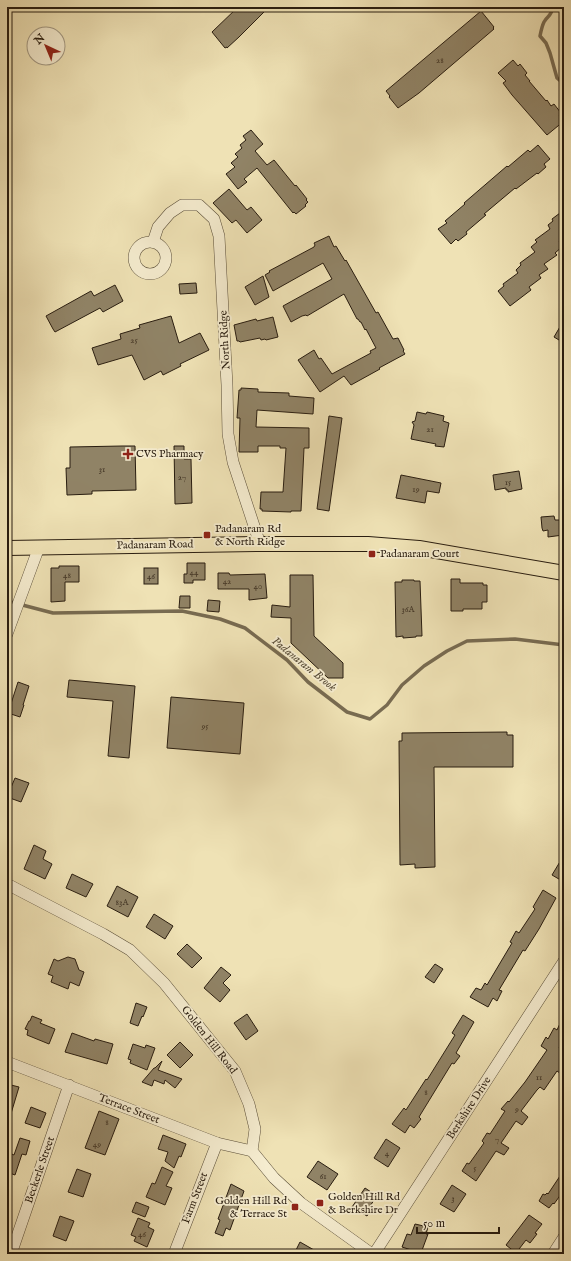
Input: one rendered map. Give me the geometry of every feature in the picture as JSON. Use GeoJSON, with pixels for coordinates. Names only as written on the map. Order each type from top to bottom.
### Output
{"type":"FeatureCollection","features":[{"type":"Feature","properties":{"kind":"main road","name":"Padanaram Road"},"geometry":{"type":"LineString","coordinates":[[7,548],[368,544],[419,548],[564,573]]}},
{"type":"Feature","properties":{"kind":"street","name":"North Ridge"},"geometry":{"type":"LineString","coordinates":[[154,242],[158,227],[170,213],[182,205],[199,204],[214,219],[219,236],[227,385],[228,434],[232,462],[260,544]]}},
{"type":"Feature","properties":{"kind":"street"},"geometry":{"type":"LineString","coordinates":[[7,633],[39,547]]}},
{"type":"Feature","properties":{"kind":"street","name":"Golden Hill Road"},"geometry":{"type":"LineString","coordinates":[[7,884],[103,934],[130,950],[164,983],[235,1071],[249,1104],[255,1129],[252,1151]]}},
{"type":"Feature","properties":{"kind":"street","name":"Berkshire Drive"},"geometry":{"type":"LineString","coordinates":[[373,1254],[564,961]]}},
{"type":"Feature","properties":{"kind":"street","name":"Terrace Street"},"geometry":{"type":"LineString","coordinates":[[7,1062],[217,1143],[252,1151]]}},
{"type":"Feature","properties":{"kind":"street","name":"Beckerle Street"},"geometry":{"type":"LineString","coordinates":[[11,1254],[69,1085]]}},
{"type":"Feature","properties":{"kind":"street","name":"Farm Street"},"geometry":{"type":"LineString","coordinates":[[174,1254],[217,1143]]}},
{"type":"Feature","properties":{"kind":"street"},"geometry":{"type":"LineString","coordinates":[[252,1151],[274,1178],[301,1203],[373,1254]]}},
{"type":"Feature","properties":{"kind":"street"},"geometry":{"type":"LineString","coordinates":[[553,1254],[564,1237]]}},
{"type":"Feature","properties":{"kind":"building"},"geometry":{"type":"Polygon","coordinates":[[[238,7],[269,7],[239,37],[227,48],[225,48],[212,32],[238,7]]]}},
{"type":"Feature","properties":{"kind":"building"},"geometry":{"type":"Polygon","coordinates":[[[481,11],[494,29],[419,93],[398,108],[386,91],[481,11]]]}},
{"type":"Feature","properties":{"kind":"building"},"geometry":{"type":"Polygon","coordinates":[[[513,60],[518,66],[520,64],[527,73],[525,75],[529,81],[546,101],[547,100],[551,106],[554,104],[561,113],[559,115],[564,121],[547,135],[512,95],[503,83],[506,81],[498,73],[513,60]]]}},
{"type":"Feature","properties":{"kind":"building"},"geometry":{"type":"Polygon","coordinates":[[[251,130],[263,144],[255,151],[267,165],[274,160],[307,199],[306,200],[308,202],[305,205],[306,206],[296,214],[294,212],[293,213],[257,168],[244,179],[247,182],[238,189],[226,174],[235,167],[231,163],[238,157],[235,154],[242,148],[240,145],[246,140],[243,136],[251,130]]]}},
{"type":"Feature","properties":{"kind":"building"},"geometry":{"type":"Polygon","coordinates":[[[538,145],[550,159],[544,164],[546,167],[516,189],[515,188],[484,214],[486,215],[466,232],[467,234],[458,241],[456,239],[451,244],[438,229],[447,223],[445,221],[507,166],[508,167],[528,150],[530,152],[538,145]]]}},
{"type":"Feature","properties":{"kind":"building"},"geometry":{"type":"Polygon","coordinates":[[[229,189],[247,210],[251,207],[262,220],[247,233],[236,220],[232,223],[213,203],[229,189]]]}},
{"type":"Feature","properties":{"kind":"building"},"geometry":{"type":"Polygon","coordinates":[[[564,210],[564,237],[559,241],[563,246],[555,253],[557,255],[544,264],[548,269],[539,275],[541,278],[529,287],[531,290],[510,306],[498,291],[504,286],[503,284],[518,273],[516,270],[521,265],[520,263],[535,252],[531,247],[537,242],[535,240],[550,229],[548,225],[553,221],[552,219],[564,210]]]}},
{"type":"Feature","properties":{"kind":"building"},"geometry":{"type":"Polygon","coordinates":[[[329,236],[334,247],[336,246],[345,261],[346,260],[376,313],[378,312],[393,339],[398,338],[405,354],[351,385],[344,376],[320,392],[298,360],[314,350],[319,359],[321,358],[332,374],[371,353],[370,351],[376,348],[366,329],[365,330],[361,322],[357,319],[344,294],[307,316],[302,316],[291,322],[283,306],[332,279],[323,263],[273,291],[265,275],[270,272],[269,271],[314,247],[314,243],[329,236]]]}},
{"type":"Feature","properties":{"kind":"building"},"geometry":{"type":"Polygon","coordinates":[[[263,276],[269,297],[255,305],[245,287],[263,276]]]}},
{"type":"Feature","properties":{"kind":"building"},"geometry":{"type":"Polygon","coordinates":[[[196,283],[197,293],[180,294],[179,284],[196,283]]]}},
{"type":"Feature","properties":{"kind":"building"},"geometry":{"type":"Polygon","coordinates":[[[115,285],[123,301],[103,312],[100,308],[55,332],[46,316],[91,291],[94,296],[115,285]]]}},
{"type":"Feature","properties":{"kind":"building"},"geometry":{"type":"Polygon","coordinates":[[[171,316],[179,343],[200,333],[209,350],[180,364],[181,366],[163,375],[161,371],[144,380],[132,355],[98,365],[92,348],[121,339],[120,334],[140,328],[139,325],[171,316]]]}},
{"type":"Feature","properties":{"kind":"building"},"geometry":{"type":"Polygon","coordinates":[[[273,317],[278,337],[266,340],[261,340],[260,338],[240,342],[237,341],[234,325],[256,319],[257,321],[273,317]]]}},
{"type":"Feature","properties":{"kind":"building"},"geometry":{"type":"Polygon","coordinates":[[[564,320],[564,343],[554,337],[564,320]]]}},
{"type":"Feature","properties":{"kind":"building"},"geometry":{"type":"Polygon","coordinates":[[[241,388],[258,389],[258,392],[289,393],[289,396],[314,398],[313,414],[257,410],[256,427],[309,428],[309,448],[304,448],[301,511],[262,511],[262,509],[260,509],[261,492],[283,492],[286,448],[280,448],[280,446],[258,446],[258,452],[239,452],[240,418],[237,418],[239,390],[241,390],[241,388]]]}},
{"type":"Feature","properties":{"kind":"building"},"geometry":{"type":"Polygon","coordinates":[[[417,412],[426,414],[427,412],[444,416],[443,421],[449,423],[444,447],[411,439],[414,425],[412,422],[415,421],[417,412]]]}},
{"type":"Feature","properties":{"kind":"building"},"geometry":{"type":"Polygon","coordinates":[[[329,416],[342,418],[329,511],[317,509],[329,416]]]}},
{"type":"Feature","properties":{"kind":"building"},"geometry":{"type":"Polygon","coordinates":[[[135,446],[136,490],[92,491],[92,494],[67,495],[66,468],[70,468],[70,447],[135,446]]]}},
{"type":"Feature","properties":{"kind":"building"},"geometry":{"type":"Polygon","coordinates":[[[174,446],[184,446],[184,459],[191,459],[192,503],[175,504],[174,446]]]}},
{"type":"Feature","properties":{"kind":"building"},"geometry":{"type":"Polygon","coordinates":[[[519,471],[522,489],[508,492],[506,488],[495,490],[493,475],[519,471]]]}},
{"type":"Feature","properties":{"kind":"building"},"geometry":{"type":"Polygon","coordinates":[[[401,475],[441,483],[439,493],[427,491],[425,503],[396,498],[401,475]]]}},
{"type":"Feature","properties":{"kind":"building"},"geometry":{"type":"Polygon","coordinates":[[[554,516],[555,520],[562,520],[563,535],[548,537],[548,530],[543,531],[541,517],[554,516]]]}},
{"type":"Feature","properties":{"kind":"building"},"geometry":{"type":"Polygon","coordinates":[[[187,563],[205,563],[205,580],[193,580],[193,583],[184,583],[184,574],[187,574],[187,563]]]}},
{"type":"Feature","properties":{"kind":"building"},"geometry":{"type":"Polygon","coordinates":[[[59,566],[79,566],[79,582],[65,582],[65,601],[51,602],[51,568],[59,568],[59,566]]]}},
{"type":"Feature","properties":{"kind":"building"},"geometry":{"type":"Polygon","coordinates":[[[144,568],[158,568],[158,584],[144,584],[144,568]]]}},
{"type":"Feature","properties":{"kind":"building"},"geometry":{"type":"Polygon","coordinates":[[[218,573],[229,573],[230,575],[265,574],[267,598],[249,600],[249,589],[218,589],[218,573]]]}},
{"type":"Feature","properties":{"kind":"building"},"geometry":{"type":"Polygon","coordinates":[[[290,575],[313,575],[314,636],[343,663],[343,678],[328,678],[291,643],[291,618],[271,617],[272,605],[290,607],[290,575]]]}},
{"type":"Feature","properties":{"kind":"building"},"geometry":{"type":"Polygon","coordinates":[[[451,579],[460,579],[460,583],[483,583],[483,585],[487,585],[487,602],[482,602],[482,609],[463,609],[463,611],[451,611],[451,579]]]}},
{"type":"Feature","properties":{"kind":"building"},"geometry":{"type":"Polygon","coordinates":[[[402,580],[420,581],[422,636],[403,638],[403,636],[396,637],[395,582],[402,582],[402,580]]]}},
{"type":"Feature","properties":{"kind":"building"},"geometry":{"type":"Polygon","coordinates":[[[180,596],[190,596],[190,608],[179,608],[180,596]]]}},
{"type":"Feature","properties":{"kind":"building"},"geometry":{"type":"Polygon","coordinates":[[[208,600],[220,601],[219,612],[207,611],[208,600]]]}},
{"type":"Feature","properties":{"kind":"building"},"geometry":{"type":"Polygon","coordinates":[[[69,680],[135,686],[129,758],[108,756],[113,701],[67,697],[69,680]]]}},
{"type":"Feature","properties":{"kind":"building"},"geometry":{"type":"Polygon","coordinates":[[[18,682],[29,686],[20,717],[8,713],[18,682]]]}},
{"type":"Feature","properties":{"kind":"building"},"geometry":{"type":"Polygon","coordinates":[[[171,697],[244,703],[240,754],[167,748],[171,697]]]}},
{"type":"Feature","properties":{"kind":"building"},"geometry":{"type":"Polygon","coordinates":[[[507,732],[507,735],[513,735],[513,767],[434,767],[435,867],[415,868],[415,864],[400,865],[399,741],[402,741],[402,733],[507,732]]]}},
{"type":"Feature","properties":{"kind":"building"},"geometry":{"type":"Polygon","coordinates":[[[15,778],[29,783],[21,802],[7,797],[15,778]]]}},
{"type":"Feature","properties":{"kind":"building"},"geometry":{"type":"Polygon","coordinates":[[[34,845],[46,851],[43,859],[52,864],[45,879],[24,869],[34,845]]]}},
{"type":"Feature","properties":{"kind":"building"},"geometry":{"type":"Polygon","coordinates":[[[564,855],[564,882],[552,875],[564,855]]]}},
{"type":"Feature","properties":{"kind":"building"},"geometry":{"type":"Polygon","coordinates":[[[72,874],[93,884],[86,897],[66,888],[72,874]]]}},
{"type":"Feature","properties":{"kind":"building"},"geometry":{"type":"Polygon","coordinates":[[[117,886],[138,897],[128,917],[107,906],[117,886]]]}},
{"type":"Feature","properties":{"kind":"building"},"geometry":{"type":"Polygon","coordinates":[[[543,890],[556,898],[539,929],[525,951],[523,950],[499,990],[502,991],[497,1001],[493,998],[488,1007],[470,997],[476,988],[481,990],[485,983],[487,985],[512,943],[510,942],[516,931],[519,933],[535,909],[533,907],[543,890]]]}},
{"type":"Feature","properties":{"kind":"building"},"geometry":{"type":"Polygon","coordinates":[[[154,914],[173,926],[165,939],[146,927],[154,914]]]}},
{"type":"Feature","properties":{"kind":"building"},"geometry":{"type":"Polygon","coordinates":[[[187,944],[202,958],[192,968],[177,954],[187,944]]]}},
{"type":"Feature","properties":{"kind":"building"},"geometry":{"type":"Polygon","coordinates":[[[68,957],[75,959],[79,970],[84,972],[79,986],[70,982],[68,989],[51,982],[53,976],[48,974],[54,959],[58,961],[68,957]]]}},
{"type":"Feature","properties":{"kind":"building"},"geometry":{"type":"Polygon","coordinates":[[[435,964],[443,969],[434,983],[425,977],[435,964]]]}},
{"type":"Feature","properties":{"kind":"building"},"geometry":{"type":"Polygon","coordinates":[[[221,967],[231,975],[223,983],[230,990],[220,1002],[204,988],[221,967]]]}},
{"type":"Feature","properties":{"kind":"building"},"geometry":{"type":"Polygon","coordinates":[[[136,1003],[147,1007],[138,1026],[130,1023],[136,1003]]]}},
{"type":"Feature","properties":{"kind":"building"},"geometry":{"type":"Polygon","coordinates":[[[247,1014],[258,1031],[246,1040],[234,1023],[247,1014]]]}},
{"type":"Feature","properties":{"kind":"building"},"geometry":{"type":"Polygon","coordinates":[[[463,1015],[474,1022],[456,1053],[460,1056],[454,1064],[452,1063],[419,1117],[421,1119],[414,1128],[410,1125],[405,1133],[392,1124],[404,1108],[406,1110],[426,1079],[427,1080],[455,1035],[452,1033],[463,1015]]]}},
{"type":"Feature","properties":{"kind":"building"},"geometry":{"type":"Polygon","coordinates":[[[564,1015],[564,1040],[559,1048],[564,1051],[564,1076],[557,1071],[544,1090],[540,1087],[537,1090],[521,1111],[528,1117],[522,1125],[516,1121],[501,1143],[509,1148],[504,1155],[496,1151],[476,1181],[462,1171],[484,1143],[482,1141],[487,1133],[490,1134],[505,1111],[501,1109],[508,1101],[509,1102],[525,1082],[547,1050],[541,1046],[546,1037],[548,1039],[554,1028],[557,1030],[564,1015]]]}},
{"type":"Feature","properties":{"kind":"building"},"geometry":{"type":"Polygon","coordinates":[[[32,1016],[42,1020],[40,1023],[55,1029],[49,1044],[27,1035],[28,1030],[25,1029],[32,1016]]]}},
{"type":"Feature","properties":{"kind":"building"},"geometry":{"type":"Polygon","coordinates":[[[72,1033],[94,1041],[95,1039],[113,1044],[107,1064],[65,1052],[72,1033]]]}},
{"type":"Feature","properties":{"kind":"building"},"geometry":{"type":"Polygon","coordinates":[[[180,1042],[193,1055],[180,1068],[167,1055],[180,1042]]]}},
{"type":"Feature","properties":{"kind":"building"},"geometry":{"type":"Polygon","coordinates":[[[133,1044],[145,1048],[146,1045],[155,1048],[147,1070],[130,1063],[131,1060],[128,1059],[133,1044]]]}},
{"type":"Feature","properties":{"kind":"building"},"geometry":{"type":"Polygon","coordinates":[[[162,1061],[158,1070],[182,1079],[175,1088],[165,1080],[164,1084],[154,1080],[152,1086],[142,1082],[162,1061]]]}},
{"type":"Feature","properties":{"kind":"building"},"geometry":{"type":"Polygon","coordinates":[[[7,1084],[19,1087],[10,1117],[7,1117],[7,1084]]]}},
{"type":"Feature","properties":{"kind":"building"},"geometry":{"type":"Polygon","coordinates":[[[31,1107],[46,1113],[40,1128],[25,1123],[31,1107]]]}},
{"type":"Feature","properties":{"kind":"building"},"geometry":{"type":"Polygon","coordinates":[[[99,1111],[119,1119],[105,1155],[85,1148],[99,1111]]]}},
{"type":"Feature","properties":{"kind":"building"},"geometry":{"type":"Polygon","coordinates":[[[163,1135],[186,1144],[181,1157],[179,1156],[174,1168],[165,1161],[168,1152],[158,1149],[163,1135]]]}},
{"type":"Feature","properties":{"kind":"building"},"geometry":{"type":"Polygon","coordinates":[[[20,1138],[30,1141],[26,1155],[22,1154],[15,1175],[7,1172],[7,1152],[14,1155],[20,1138]]]}},
{"type":"Feature","properties":{"kind":"building"},"geometry":{"type":"Polygon","coordinates":[[[386,1139],[400,1148],[388,1167],[374,1158],[386,1139]]]}},
{"type":"Feature","properties":{"kind":"building"},"geometry":{"type":"Polygon","coordinates":[[[318,1161],[338,1174],[327,1190],[307,1177],[318,1161]]]}},
{"type":"Feature","properties":{"kind":"building"},"geometry":{"type":"Polygon","coordinates":[[[162,1167],[173,1172],[166,1186],[172,1188],[165,1205],[146,1197],[152,1183],[155,1184],[162,1167]]]}},
{"type":"Feature","properties":{"kind":"building"},"geometry":{"type":"Polygon","coordinates":[[[77,1169],[91,1174],[83,1197],[68,1192],[77,1169]]]}},
{"type":"Feature","properties":{"kind":"building"},"geometry":{"type":"Polygon","coordinates":[[[564,1170],[564,1190],[554,1204],[553,1203],[549,1208],[539,1201],[543,1194],[548,1194],[564,1170]]]}},
{"type":"Feature","properties":{"kind":"building"},"geometry":{"type":"Polygon","coordinates":[[[231,1184],[244,1191],[230,1230],[226,1228],[223,1236],[215,1233],[220,1220],[218,1219],[231,1184]]]}},
{"type":"Feature","properties":{"kind":"building"},"geometry":{"type":"Polygon","coordinates":[[[452,1185],[466,1194],[454,1212],[440,1204],[452,1185]]]}},
{"type":"Feature","properties":{"kind":"building"},"geometry":{"type":"Polygon","coordinates":[[[365,1188],[377,1196],[370,1206],[372,1208],[367,1216],[352,1207],[365,1188]]]}},
{"type":"Feature","properties":{"kind":"building"},"geometry":{"type":"Polygon","coordinates":[[[136,1202],[149,1207],[145,1217],[132,1212],[136,1202]]]}},
{"type":"Feature","properties":{"kind":"building"},"geometry":{"type":"Polygon","coordinates":[[[529,1215],[542,1224],[530,1243],[526,1240],[516,1253],[506,1245],[529,1215]]]}},
{"type":"Feature","properties":{"kind":"building"},"geometry":{"type":"Polygon","coordinates":[[[60,1216],[74,1221],[66,1241],[53,1236],[60,1216]]]}},
{"type":"Feature","properties":{"kind":"building"},"geometry":{"type":"Polygon","coordinates":[[[138,1218],[150,1223],[148,1227],[154,1230],[147,1247],[134,1241],[136,1237],[131,1235],[138,1218]]]}},
{"type":"Feature","properties":{"kind":"building"},"geometry":{"type":"Polygon","coordinates":[[[415,1224],[428,1227],[426,1234],[428,1234],[421,1253],[402,1247],[407,1234],[411,1235],[415,1224]]]}},
{"type":"Feature","properties":{"kind":"building"},"geometry":{"type":"Polygon","coordinates":[[[300,1242],[321,1254],[294,1254],[300,1242]]]}},
{"type":"Feature","properties":{"kind":"waterway"},"geometry":{"type":"LineString","coordinates":[[553,7],[543,24],[540,36],[546,43],[557,78],[564,84]]}},
{"type":"Feature","properties":{"kind":"waterway","name":"Padanaram Brook"},"geometry":{"type":"LineString","coordinates":[[7,601],[53,613],[182,611],[220,619],[245,628],[287,660],[308,682],[347,712],[370,719],[387,705],[402,685],[424,666],[447,651],[467,641],[515,639],[564,645]]}},
{"type":"Feature","properties":{"kind":"place","name":"CVS Pharmacy"},"geometry":{"type":"Point","coordinates":[128,454]}},
{"type":"Feature","properties":{"kind":"place","name":"Padanaram Rd & North Ridge"},"geometry":{"type":"Point","coordinates":[207,535]}},
{"type":"Feature","properties":{"kind":"place","name":"Padanaram Court"},"geometry":{"type":"Point","coordinates":[372,554]}},
{"type":"Feature","properties":{"kind":"place","name":"Golden Hill Rd & Berkshire Dr"},"geometry":{"type":"Point","coordinates":[320,1203]}},
{"type":"Feature","properties":{"kind":"place","name":"Golden Hill Rd & Terrace St"},"geometry":{"type":"Point","coordinates":[295,1207]}}]}
